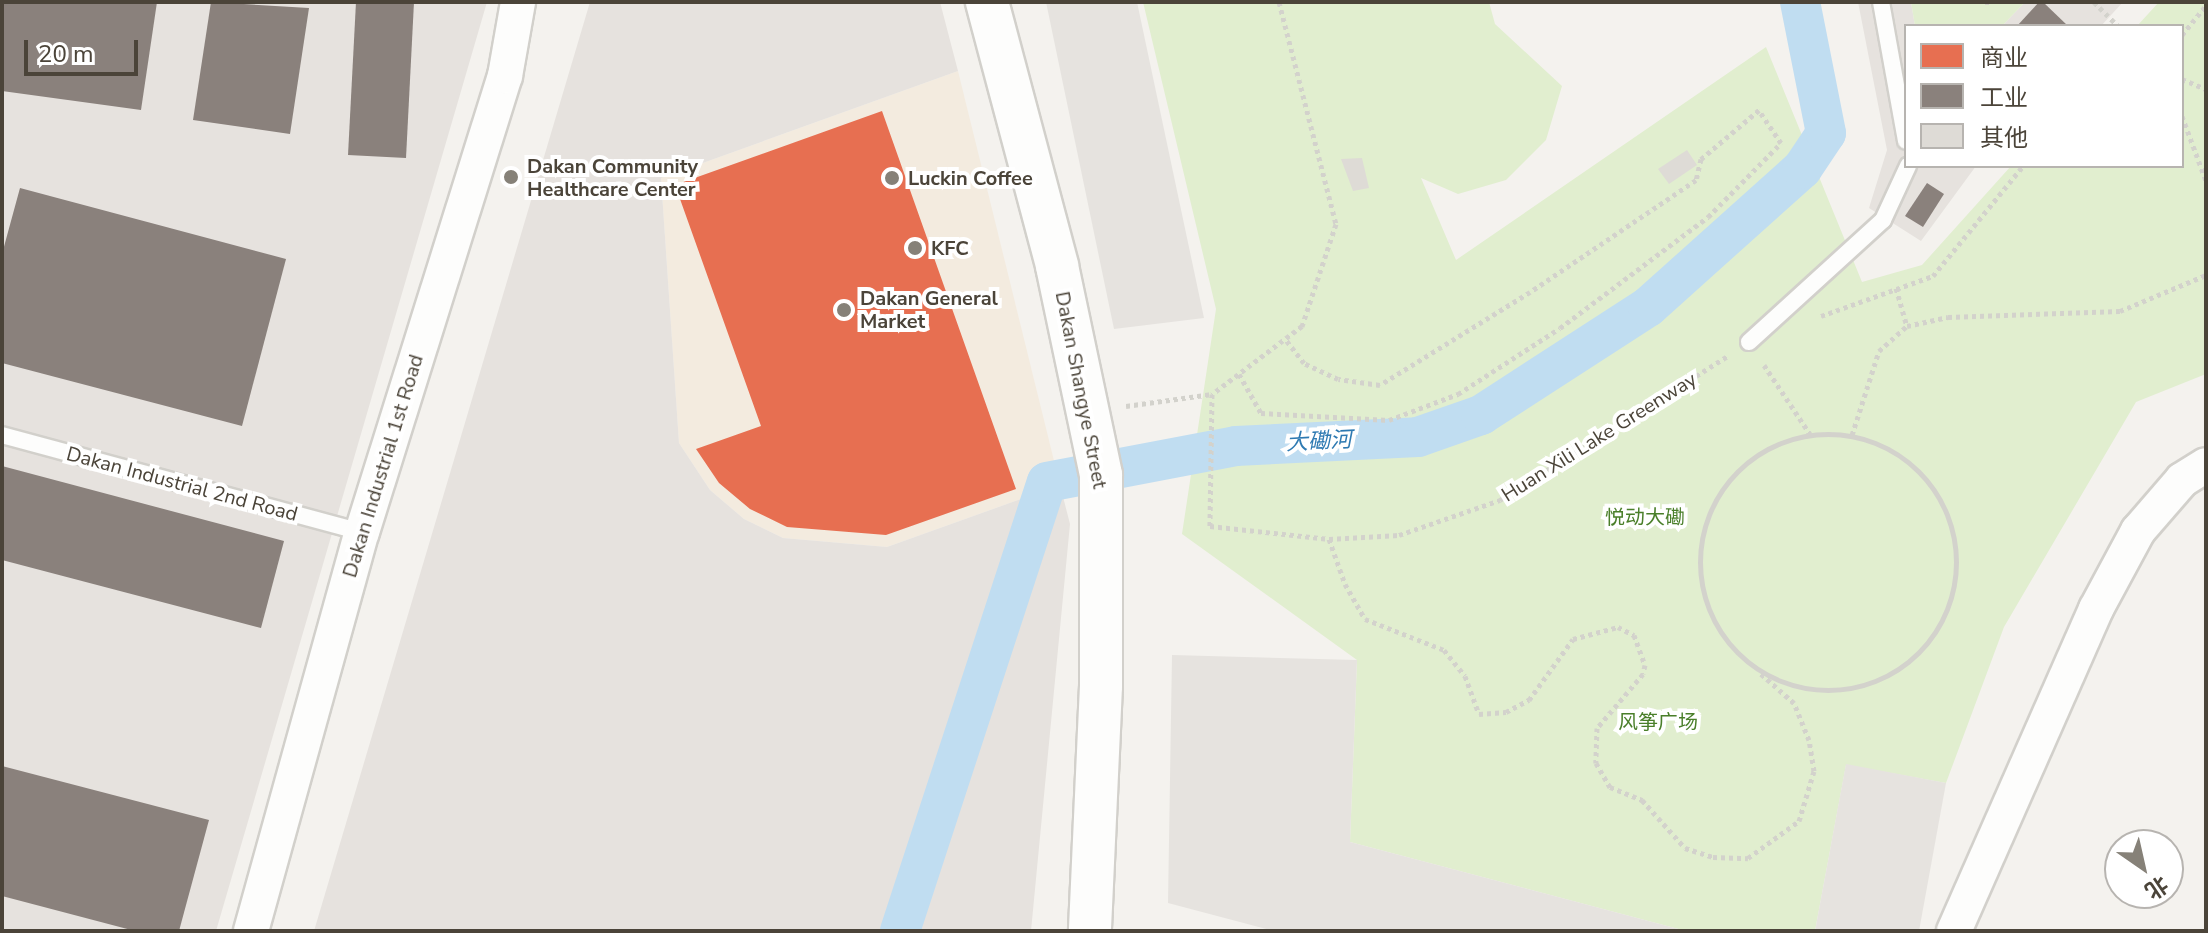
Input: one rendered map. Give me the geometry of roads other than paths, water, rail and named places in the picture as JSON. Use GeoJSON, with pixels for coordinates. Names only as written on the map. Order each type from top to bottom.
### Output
{"type":"FeatureCollection","features":[{"type":"Feature","properties":{"kind":"street","name":"Dakan Industrial 1st Road"},"geometry":{"type":"LineString","coordinates":[[251,931],[362,532],[505,76],[518,2]]}},
{"type":"Feature","properties":{"kind":"street","name":"Dakan Shangye Street"},"geometry":{"type":"LineString","coordinates":[[987,2],[1057,266],[1101,475],[1101,686],[1090,931]]}},
{"type":"Feature","properties":{"kind":"street"},"geometry":{"type":"LineString","coordinates":[[1954,931],[1970,885],[2096,609],[2138,531],[2182,480],[2206,465]]}},
{"type":"Feature","properties":{"kind":"lane"},"geometry":{"type":"LineString","coordinates":[[1881,2],[1904,130]]}},
{"type":"Feature","properties":{"kind":"lane"},"geometry":{"type":"LineString","coordinates":[[1749,342],[1883,220],[1907,168]]}},
{"type":"Feature","properties":{"kind":"lane","name":"Dakan Industrial 2nd Road"},"geometry":{"type":"LineString","coordinates":[[2,435],[362,532]]}},
{"type":"Feature","properties":{"kind":"waterway","name":"大磡河"},"geometry":{"type":"LineString","coordinates":[[900,931],[1047,482],[1236,446],[1418,437],[1481,415],[1648,307],[1802,169],[1826,133],[1800,2]]}},
{"type":"Feature","properties":{"kind":"place","name":"Dakan Community Healthcare Center"},"geometry":{"type":"Point","coordinates":[511,177]}},
{"type":"Feature","properties":{"kind":"place","name":"Luckin Coffee"},"geometry":{"type":"Point","coordinates":[892,178]}},
{"type":"Feature","properties":{"kind":"place","name":"KFC"},"geometry":{"type":"Point","coordinates":[915,248]}},
{"type":"Feature","properties":{"kind":"place","name":"Dakan General Market"},"geometry":{"type":"Point","coordinates":[844,310]}},
{"type":"Feature","properties":{"kind":"park label","name":"悦动大磡"},"geometry":{"type":"Point","coordinates":[1645,517]}},
{"type":"Feature","properties":{"kind":"park label","name":"风筝广场"},"geometry":{"type":"Point","coordinates":[1658,722]}}]}
